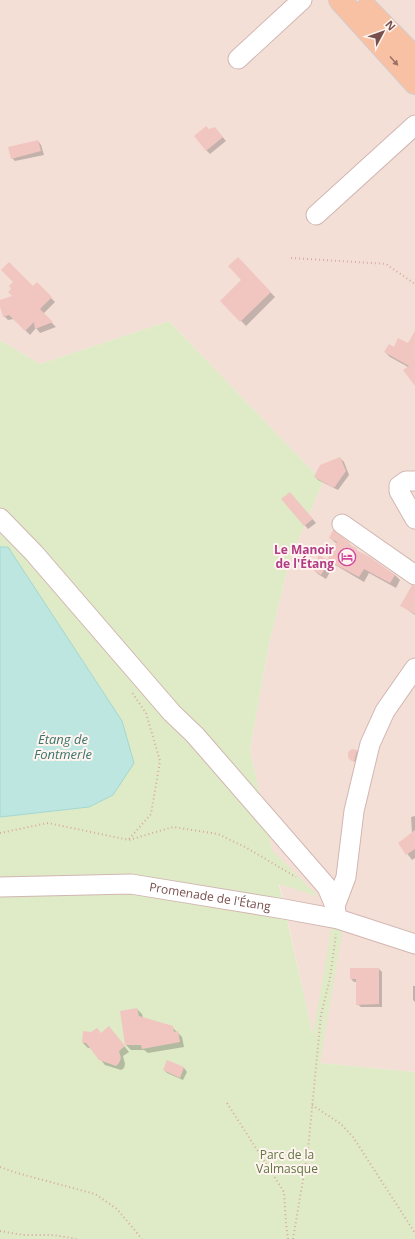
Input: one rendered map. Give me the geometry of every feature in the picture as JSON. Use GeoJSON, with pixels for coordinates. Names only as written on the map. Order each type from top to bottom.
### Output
{"type":"FeatureCollection","features":[{"type":"Feature","properties":{"kind":"main road"},"geometry":{"type":"LineString","coordinates":[[340,0],[415,83]]}},
{"type":"Feature","properties":{"kind":"main road"},"geometry":{"type":"LineString","coordinates":[[358,0],[415,58]]}},
{"type":"Feature","properties":{"kind":"street"},"geometry":{"type":"LineString","coordinates":[[238,59],[302,0]]}},
{"type":"Feature","properties":{"kind":"street"},"geometry":{"type":"LineString","coordinates":[[316,214],[415,125]]}},
{"type":"Feature","properties":{"kind":"street"},"geometry":{"type":"LineString","coordinates":[[415,481],[406,481],[398,486],[399,491],[415,518]]}},
{"type":"Feature","properties":{"kind":"street"},"geometry":{"type":"LineString","coordinates":[[0,518],[34,553],[172,713],[194,735],[328,887],[336,913]]}},
{"type":"Feature","properties":{"kind":"street"},"geometry":{"type":"LineString","coordinates":[[342,524],[415,575]]}},
{"type":"Feature","properties":{"kind":"street"},"geometry":{"type":"LineString","coordinates":[[336,913],[346,877],[354,811],[370,744],[385,711],[415,668]]}},
{"type":"Feature","properties":{"kind":"street","name":"Promenade de l'Étang"},"geometry":{"type":"LineString","coordinates":[[0,887],[131,884],[284,909],[336,913],[415,944]]}},
{"type":"Feature","properties":{"kind":"path"},"geometry":{"type":"LineString","coordinates":[[290,258],[386,264],[415,284]]}},
{"type":"Feature","properties":{"kind":"path"},"geometry":{"type":"LineString","coordinates":[[129,688],[146,713],[160,761],[151,814],[129,840]]}},
{"type":"Feature","properties":{"kind":"path"},"geometry":{"type":"LineString","coordinates":[[0,832],[48,823],[129,840],[173,827],[218,834],[247,848],[299,878]]}},
{"type":"Feature","properties":{"kind":"path"},"geometry":{"type":"LineString","coordinates":[[293,1239],[308,1150],[321,1015],[330,978],[336,913]]}},
{"type":"Feature","properties":{"kind":"path"},"geometry":{"type":"LineString","coordinates":[[227,1103],[284,1192],[288,1239]]}},
{"type":"Feature","properties":{"kind":"path"},"geometry":{"type":"LineString","coordinates":[[312,1105],[341,1124],[353,1137],[415,1233]]}},
{"type":"Feature","properties":{"kind":"path"},"geometry":{"type":"LineString","coordinates":[[0,1167],[95,1194],[117,1209],[142,1239]]}},
{"type":"Feature","properties":{"kind":"path"},"geometry":{"type":"LineString","coordinates":[[0,1231],[23,1235],[52,1235],[77,1239]]}},
{"type":"Feature","properties":{"kind":"shaded area"},"geometry":{"type":"Polygon","coordinates":[[[0,0],[415,0],[415,1072],[319,1063],[250,750],[269,644],[290,559],[323,482],[169,321],[40,364],[0,340],[0,0]]]}},
{"type":"Feature","properties":{"kind":"green space","name":"Parc de la Valmasque"},"geometry":{"type":"Polygon","coordinates":[[[169,321],[323,482],[290,559],[269,644],[250,750],[272,850],[319,897],[279,884],[313,1035],[332,924],[343,928],[320,1063],[415,1072],[415,1239],[0,1239],[0,817],[39,812],[0,803],[0,340],[40,364],[169,321]]]}},
{"type":"Feature","properties":{"kind":"water","name":"Étang de Fontmerle"},"geometry":{"type":"Polygon","coordinates":[[[0,547],[8,547],[122,721],[134,763],[113,795],[89,807],[0,817],[0,547]]]}},
{"type":"Feature","properties":{"kind":"building"},"geometry":{"type":"Polygon","coordinates":[[[206,126],[209,129],[215,127],[223,137],[206,151],[194,136],[206,126]]]}},
{"type":"Feature","properties":{"kind":"building"},"geometry":{"type":"Polygon","coordinates":[[[38,140],[41,151],[11,159],[8,147],[38,140]]]}},
{"type":"Feature","properties":{"kind":"building"},"geometry":{"type":"Polygon","coordinates":[[[238,257],[271,292],[240,322],[220,301],[241,280],[228,266],[238,257]]]}},
{"type":"Feature","properties":{"kind":"building"},"geometry":{"type":"Polygon","coordinates":[[[9,262],[33,286],[37,282],[52,297],[40,309],[53,322],[35,329],[34,322],[25,331],[9,315],[3,317],[0,307],[0,300],[12,296],[8,292],[11,289],[9,286],[13,282],[1,270],[9,262]]]}},
{"type":"Feature","properties":{"kind":"building"},"geometry":{"type":"Polygon","coordinates":[[[415,331],[415,386],[403,370],[409,366],[384,352],[389,344],[394,347],[398,338],[408,343],[415,331]]]}},
{"type":"Feature","properties":{"kind":"building"},"geometry":{"type":"Polygon","coordinates":[[[340,457],[346,471],[334,488],[314,477],[320,465],[340,457]]]}},
{"type":"Feature","properties":{"kind":"building"},"geometry":{"type":"Polygon","coordinates":[[[290,492],[313,519],[304,526],[281,499],[290,492]]]}},
{"type":"Feature","properties":{"kind":"building","name":"Le Manoir de l'Étang"},"geometry":{"type":"Polygon","coordinates":[[[333,530],[350,543],[349,545],[357,548],[356,550],[370,557],[395,575],[390,583],[364,569],[359,577],[327,560],[337,542],[329,538],[333,530]]]}},
{"type":"Feature","properties":{"kind":"building"},"geometry":{"type":"Polygon","coordinates":[[[319,555],[329,561],[321,575],[312,569],[319,555]]]}},
{"type":"Feature","properties":{"kind":"building"},"geometry":{"type":"Polygon","coordinates":[[[412,585],[415,586],[415,614],[400,606],[412,585]]]}},
{"type":"Feature","properties":{"kind":"building"},"geometry":{"type":"Polygon","coordinates":[[[352,749],[357,750],[354,762],[348,757],[348,752],[352,749]]]}},
{"type":"Feature","properties":{"kind":"building"},"geometry":{"type":"Polygon","coordinates":[[[415,830],[415,849],[406,855],[398,843],[415,830]]]}},
{"type":"Feature","properties":{"kind":"building"},"geometry":{"type":"Polygon","coordinates":[[[350,968],[379,968],[379,1004],[356,1005],[356,979],[350,979],[350,968]]]}},
{"type":"Feature","properties":{"kind":"building"},"geometry":{"type":"Polygon","coordinates":[[[137,1008],[139,1016],[173,1026],[174,1032],[178,1031],[180,1042],[142,1049],[141,1045],[125,1045],[120,1011],[137,1008]]]}},
{"type":"Feature","properties":{"kind":"building"},"geometry":{"type":"Polygon","coordinates":[[[109,1026],[125,1046],[119,1051],[121,1058],[116,1066],[99,1060],[86,1043],[82,1043],[83,1031],[91,1032],[97,1028],[101,1033],[109,1026]]]}},
{"type":"Feature","properties":{"kind":"building"},"geometry":{"type":"Polygon","coordinates":[[[167,1060],[184,1067],[180,1078],[163,1070],[167,1060]]]}},
{"type":"Feature","properties":{"kind":"place","name":"Le Manoir de l'Étang"},"geometry":{"type":"Point","coordinates":[347,557]}}]}
